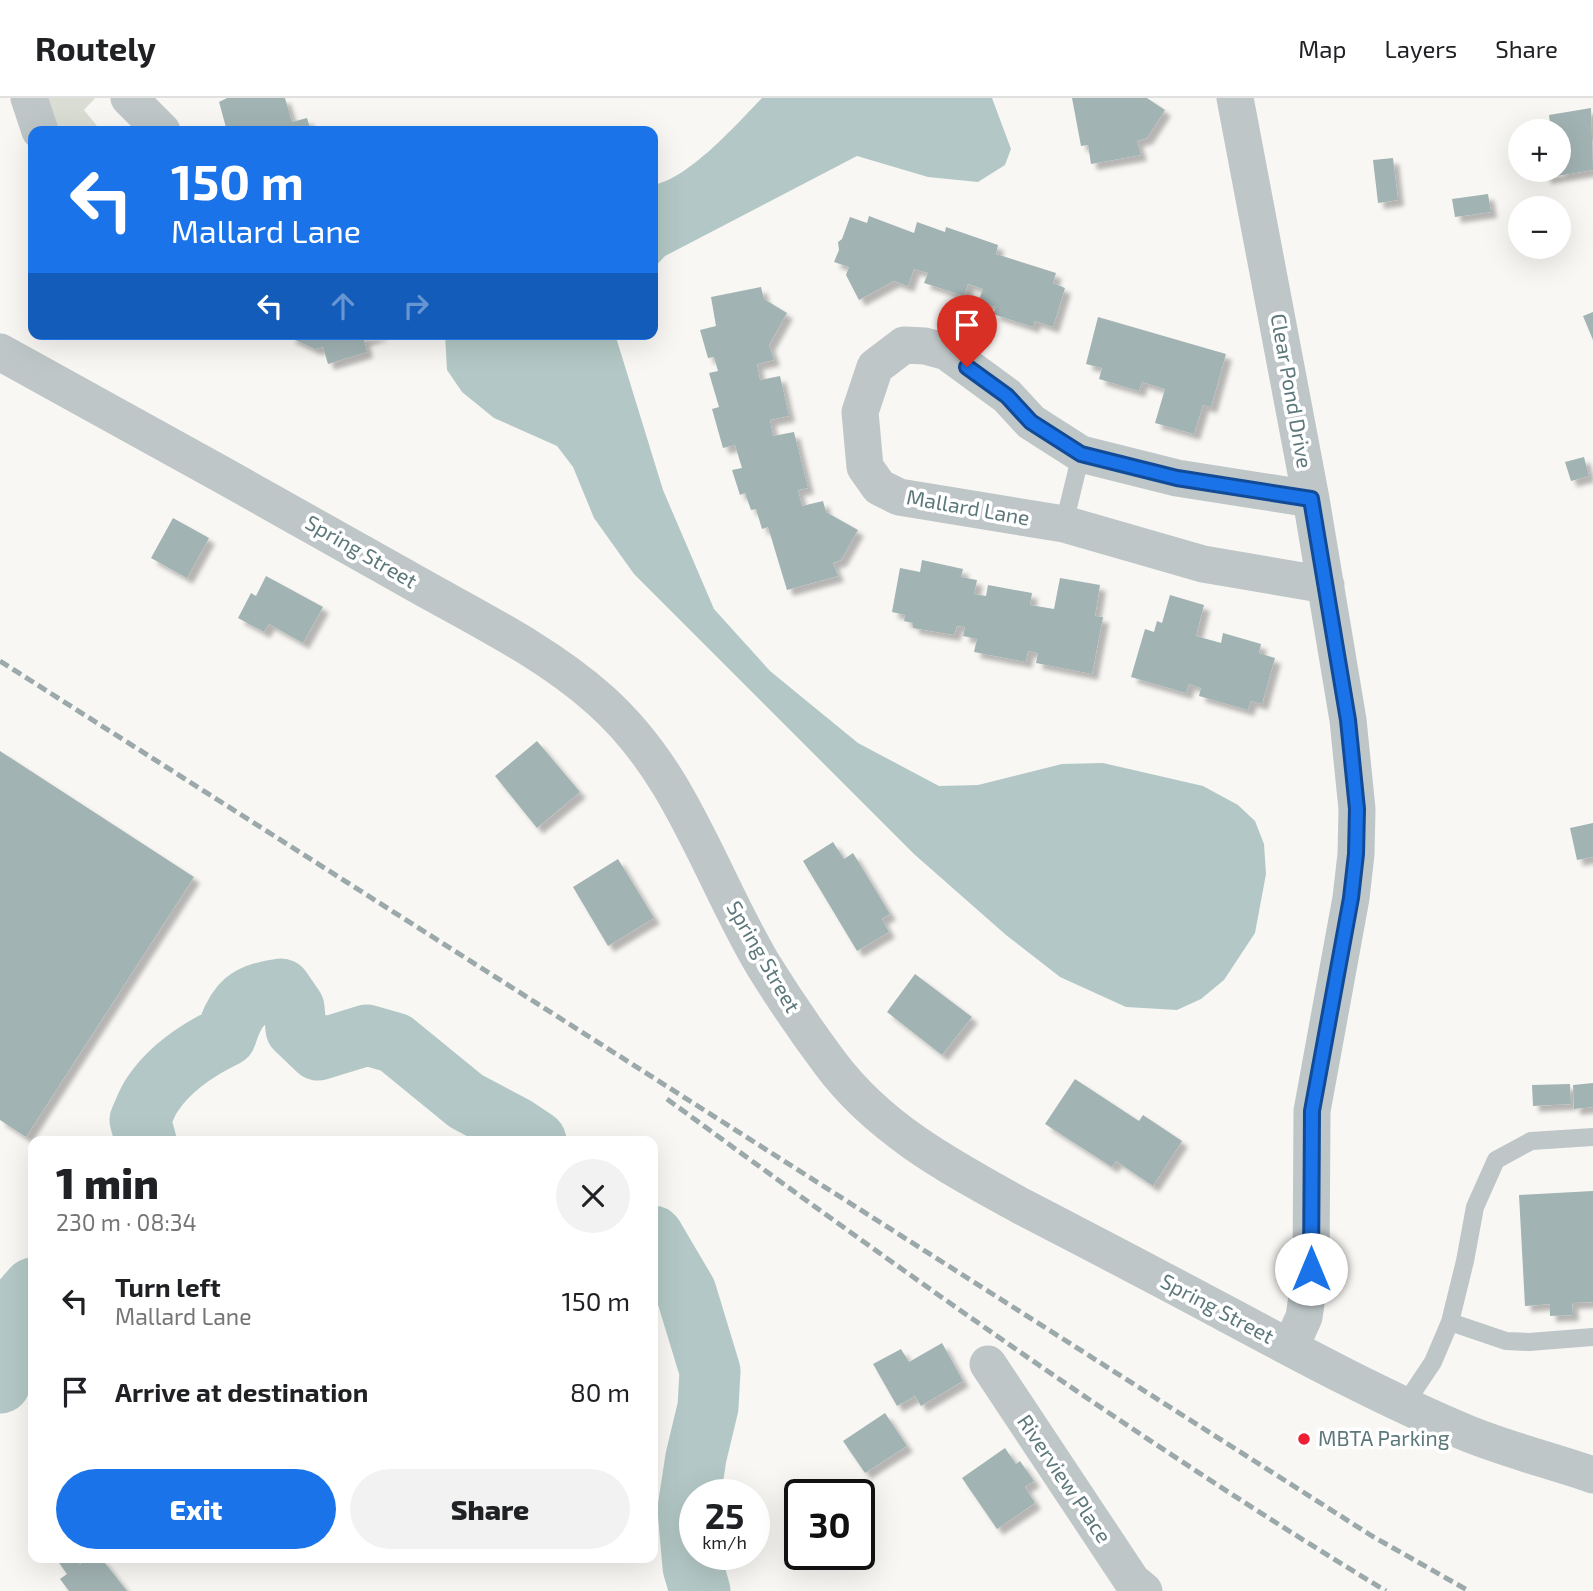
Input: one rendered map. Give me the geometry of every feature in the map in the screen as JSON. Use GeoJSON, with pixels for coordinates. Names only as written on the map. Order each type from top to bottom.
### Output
{"type":"FeatureCollection","features":[{"type":"Feature","properties":{"kind":"street"},"geometry":{"type":"LineString","coordinates":[[29,98],[38,126]]}},
{"type":"Feature","properties":{"kind":"street"},"geometry":{"type":"LineString","coordinates":[[129,98],[157,126]]}},
{"type":"Feature","properties":{"kind":"street","name":"Clear Pond Drive"},"geometry":{"type":"LineString","coordinates":[[1235,98],[1326,585],[1348,720],[1357,809],[1351,898],[1312,1111],[1311,1269],[1304,1317],[1290,1348]]}},
{"type":"Feature","properties":{"kind":"street","name":"Mallard Lane"},"geometry":{"type":"LineString","coordinates":[[1311,499],[1177,478],[1081,454],[1031,422],[1007,396],[947,352],[925,346],[904,345],[875,367],[860,412],[865,467],[879,487],[899,497],[1064,524],[1203,564],[1326,585]]}},
{"type":"Feature","properties":{"kind":"street","name":"Spring Street"},"geometry":{"type":"LineString","coordinates":[[0,352],[277,504],[496,629],[554,665],[598,697],[640,739],[664,773],[697,832],[762,962],[832,1066],[863,1102],[903,1136],[961,1174],[1290,1348],[1471,1435],[1593,1475]]}},
{"type":"Feature","properties":{"kind":"street","name":"Riverview Place"},"geometry":{"type":"LineString","coordinates":[[988,1364],[1132,1581],[1144,1591]]}},
{"type":"Feature","properties":{"kind":"lane"},"geometry":{"type":"LineString","coordinates":[[1064,524],[1081,454]]}},
{"type":"Feature","properties":{"kind":"lane"},"geometry":{"type":"LineString","coordinates":[[1405,1404],[1433,1362],[1450,1322],[1475,1207],[1496,1160],[1531,1141],[1593,1137]]}},
{"type":"Feature","properties":{"kind":"lane"},"geometry":{"type":"LineString","coordinates":[[1450,1322],[1506,1340],[1529,1342],[1593,1337]]}},
{"type":"Feature","properties":{"kind":"shaded area"},"geometry":{"type":"Polygon","coordinates":[[[43,98],[95,98],[84,110],[97,126],[56,126],[43,98]]]}},
{"type":"Feature","properties":{"kind":"shaded area"},"geometry":{"type":"Polygon","coordinates":[[[762,98],[992,98],[1011,149],[1005,165],[978,182],[928,177],[857,156],[665,256],[658,264],[658,184],[681,173],[725,136],[762,98]]]}},
{"type":"Feature","properties":{"kind":"shaded area"},"geometry":{"type":"Polygon","coordinates":[[[445,340],[617,340],[663,490],[714,609],[770,671],[858,743],[939,786],[978,785],[1062,764],[1103,763],[1203,786],[1238,805],[1255,821],[1264,844],[1266,874],[1255,933],[1224,980],[1201,999],[1177,1010],[1126,1007],[1060,977],[1006,935],[914,854],[634,574],[594,518],[573,467],[557,446],[494,418],[462,392],[447,370],[445,340]]]}},
{"type":"Feature","properties":{"kind":"building"},"geometry":{"type":"Polygon","coordinates":[[[227,98],[285,98],[292,122],[307,118],[309,126],[226,126],[219,102],[227,98]]]}},
{"type":"Feature","properties":{"kind":"building"},"geometry":{"type":"Polygon","coordinates":[[[1072,98],[1147,98],[1165,110],[1147,138],[1137,141],[1141,155],[1091,164],[1088,145],[1081,146],[1072,98]]]}},
{"type":"Feature","properties":{"kind":"building"},"geometry":{"type":"Polygon","coordinates":[[[1591,108],[1593,170],[1571,174],[1571,119],[1550,119],[1549,115],[1591,108]]]}},
{"type":"Feature","properties":{"kind":"building"},"geometry":{"type":"Polygon","coordinates":[[[1393,158],[1398,200],[1378,203],[1373,160],[1393,158]]]}},
{"type":"Feature","properties":{"kind":"building"},"geometry":{"type":"Polygon","coordinates":[[[1488,194],[1491,212],[1455,217],[1452,199],[1488,194]]]}},
{"type":"Feature","properties":{"kind":"building"},"geometry":{"type":"Polygon","coordinates":[[[869,216],[914,233],[917,222],[945,232],[946,227],[998,245],[996,254],[1056,273],[1053,283],[1065,288],[1053,327],[1035,321],[1033,327],[993,314],[996,307],[978,302],[983,289],[968,284],[964,296],[924,283],[928,273],[914,269],[908,286],[894,281],[859,300],[846,275],[849,267],[834,262],[839,250],[838,242],[842,239],[850,217],[867,223],[869,216]]]}},
{"type":"Feature","properties":{"kind":"building"},"geometry":{"type":"Polygon","coordinates":[[[761,287],[764,299],[787,313],[769,345],[774,360],[757,364],[760,380],[780,376],[789,416],[770,420],[773,436],[794,432],[808,488],[798,490],[802,506],[823,501],[826,512],[858,530],[841,560],[833,563],[838,576],[787,590],[768,527],[762,529],[756,509],[751,510],[745,493],[740,495],[732,470],[742,468],[735,445],[723,448],[712,409],[719,407],[709,373],[718,371],[714,357],[708,358],[700,330],[716,326],[711,297],[761,287]]]}},
{"type":"Feature","properties":{"kind":"building"},"geometry":{"type":"Polygon","coordinates":[[[1593,312],[1593,340],[1583,316],[1593,312]]]}},
{"type":"Feature","properties":{"kind":"building"},"geometry":{"type":"Polygon","coordinates":[[[1098,317],[1226,354],[1211,407],[1203,405],[1194,434],[1155,423],[1165,389],[1142,382],[1139,391],[1099,379],[1102,368],[1086,364],[1098,317]]]}},
{"type":"Feature","properties":{"kind":"building"},"geometry":{"type":"Polygon","coordinates":[[[296,340],[364,340],[367,352],[328,364],[323,347],[315,349],[296,340]]]}},
{"type":"Feature","properties":{"kind":"building"},"geometry":{"type":"Polygon","coordinates":[[[1584,457],[1589,476],[1571,481],[1565,462],[1584,457]]]}},
{"type":"Feature","properties":{"kind":"building"},"geometry":{"type":"Polygon","coordinates":[[[173,518],[209,538],[187,578],[151,558],[173,518]]]}},
{"type":"Feature","properties":{"kind":"building"},"geometry":{"type":"Polygon","coordinates":[[[922,560],[963,569],[961,577],[977,580],[974,594],[986,596],[988,585],[1032,593],[1030,605],[1054,609],[1060,578],[1100,585],[1095,616],[1103,617],[1092,674],[1036,663],[1038,653],[1028,651],[1026,662],[974,652],[977,639],[963,636],[965,627],[957,626],[954,635],[913,628],[913,623],[904,621],[905,615],[892,612],[900,568],[920,572],[922,560]]]}},
{"type":"Feature","properties":{"kind":"building"},"geometry":{"type":"Polygon","coordinates":[[[266,576],[323,607],[303,643],[269,624],[264,632],[238,618],[251,593],[256,596],[266,576]]]}},
{"type":"Feature","properties":{"kind":"building"},"geometry":{"type":"Polygon","coordinates":[[[1170,595],[1204,605],[1196,636],[1221,643],[1223,633],[1261,644],[1259,653],[1275,658],[1262,704],[1251,701],[1248,710],[1199,696],[1201,688],[1189,684],[1186,693],[1131,677],[1145,629],[1154,632],[1157,621],[1162,623],[1170,595]]]}},
{"type":"Feature","properties":{"kind":"building"},"geometry":{"type":"Polygon","coordinates":[[[537,741],[580,792],[537,828],[495,776],[537,741]]]}},
{"type":"Feature","properties":{"kind":"building"},"geometry":{"type":"Polygon","coordinates":[[[0,751],[194,877],[26,1137],[0,1120],[0,751]]]}},
{"type":"Feature","properties":{"kind":"building"},"geometry":{"type":"Polygon","coordinates":[[[1593,823],[1593,857],[1577,860],[1570,828],[1593,823]]]}},
{"type":"Feature","properties":{"kind":"building"},"geometry":{"type":"Polygon","coordinates":[[[833,842],[844,859],[853,853],[890,914],[882,919],[889,932],[857,951],[803,861],[833,842]]]}},
{"type":"Feature","properties":{"kind":"building"},"geometry":{"type":"Polygon","coordinates":[[[618,859],[654,918],[608,946],[573,887],[618,859]]]}},
{"type":"Feature","properties":{"kind":"building"},"geometry":{"type":"Polygon","coordinates":[[[915,974],[972,1017],[942,1055],[887,1012],[915,974]]]}},
{"type":"Feature","properties":{"kind":"building"},"geometry":{"type":"Polygon","coordinates":[[[1075,1079],[1139,1121],[1143,1115],[1182,1141],[1153,1186],[1116,1161],[1112,1167],[1045,1124],[1075,1079]]]}},
{"type":"Feature","properties":{"kind":"building"},"geometry":{"type":"Polygon","coordinates":[[[1593,1083],[1593,1107],[1574,1109],[1573,1085],[1593,1083]]]}},
{"type":"Feature","properties":{"kind":"building"},"geometry":{"type":"Polygon","coordinates":[[[1570,1084],[1571,1104],[1533,1106],[1532,1085],[1570,1084]]]}},
{"type":"Feature","properties":{"kind":"building"},"geometry":{"type":"Polygon","coordinates":[[[1593,1191],[1593,1302],[1572,1303],[1573,1315],[1550,1316],[1550,1304],[1525,1306],[1519,1195],[1593,1191]]]}},
{"type":"Feature","properties":{"kind":"building"},"geometry":{"type":"Polygon","coordinates":[[[942,1343],[963,1381],[921,1406],[915,1396],[897,1406],[873,1364],[901,1349],[909,1362],[942,1343]]]}},
{"type":"Feature","properties":{"kind":"building"},"geometry":{"type":"Polygon","coordinates":[[[885,1413],[907,1446],[865,1473],[843,1441],[885,1413]]]}},
{"type":"Feature","properties":{"kind":"building"},"geometry":{"type":"Polygon","coordinates":[[[1005,1448],[1016,1464],[1020,1461],[1034,1481],[1025,1487],[1035,1503],[997,1529],[962,1478],[1005,1448]]]}},
{"type":"Feature","properties":{"kind":"building"},"geometry":{"type":"Polygon","coordinates":[[[59,1563],[105,1563],[127,1591],[69,1591],[60,1579],[67,1574],[59,1563]]]}},
{"type":"Feature","properties":{"kind":"waterway"},"geometry":{"type":"LineString","coordinates":[[145,1136],[140,1120],[150,1098],[167,1077],[205,1047],[226,1036],[234,1016],[244,1002],[259,994],[281,989],[294,1008],[296,1029],[318,1050],[367,1035],[395,1043],[466,1101],[528,1136]]}},
{"type":"Feature","properties":{"kind":"waterway"},"geometry":{"type":"LineString","coordinates":[[658,1244],[686,1292],[710,1371],[708,1407],[696,1457],[688,1509],[693,1567],[700,1591]]}},
{"type":"Feature","properties":{"kind":"waterway"},"geometry":{"type":"LineString","coordinates":[[0,1383],[6,1366],[4,1335],[12,1312],[28,1294]]}},
{"type":"Feature","properties":{"kind":"railway"},"geometry":{"type":"LineString","coordinates":[[0,661],[1372,1536],[1469,1591]]}},
{"type":"Feature","properties":{"kind":"railway"},"geometry":{"type":"LineString","coordinates":[[667,1099],[1021,1353],[1202,1475],[1386,1591]]}},
{"type":"Feature","properties":{"kind":"place","name":"MBTA Parking"},"geometry":{"type":"Point","coordinates":[1304,1439]}},
{"type":"Feature","properties":{"kind":"route"},"geometry":{"type":"LineString","coordinates":[[967,367],[1007,396],[1031,422],[1081,454],[1177,478],[1311,499],[1348,720],[1357,809],[1351,898],[1312,1111],[1311,1269]]}}]}
